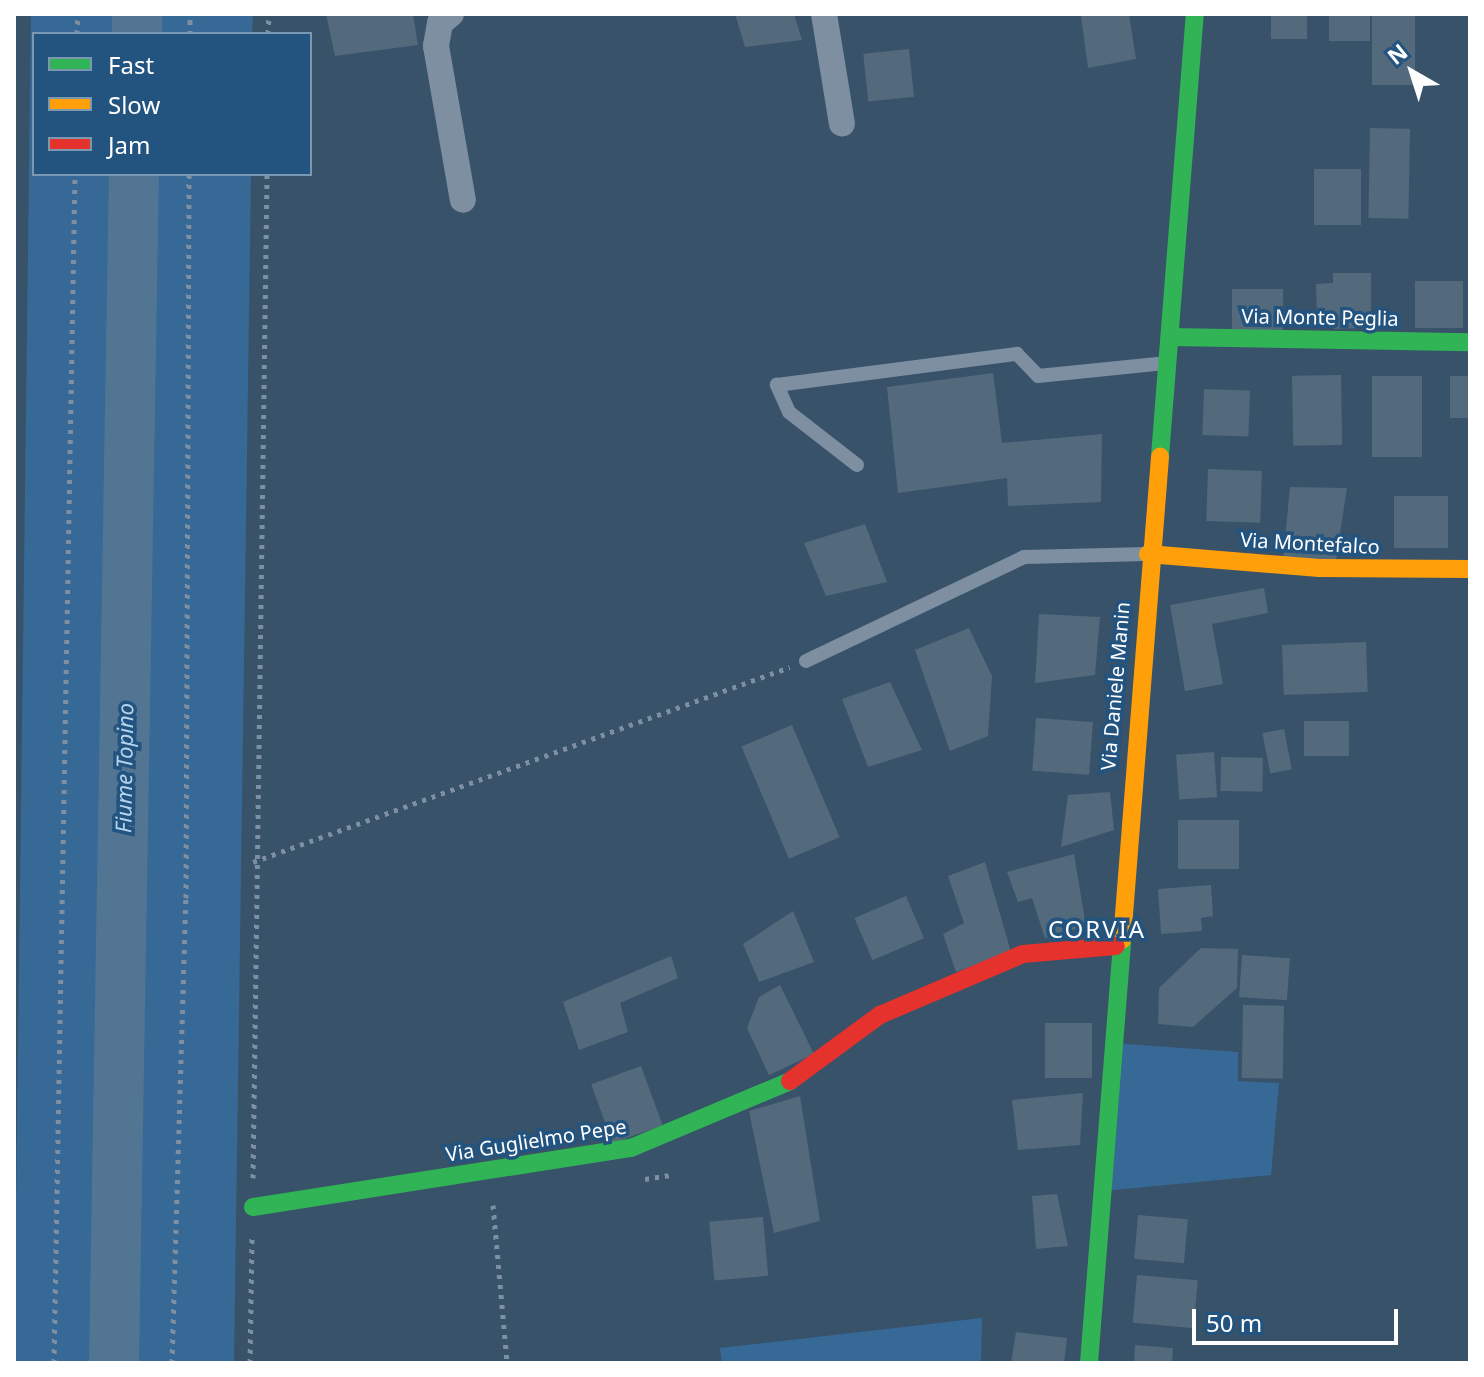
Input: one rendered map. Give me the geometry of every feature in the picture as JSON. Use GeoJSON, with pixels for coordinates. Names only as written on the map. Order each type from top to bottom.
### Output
{"type":"FeatureCollection","features":[{"type":"Feature","properties":{"kind":"street"},"geometry":{"type":"LineString","coordinates":[[451,14],[440,23],[436,46],[463,200]]}},
{"type":"Feature","properties":{"kind":"street"},"geometry":{"type":"LineString","coordinates":[[824,14],[842,124]]}},
{"type":"Feature","properties":{"kind":"street","name":"Via Daniele Manin"},"geometry":{"type":"LineString","coordinates":[[1089,1363],[1116,946],[1195,14]]}},
{"type":"Feature","properties":{"kind":"street","name":"Via Monte Peglia"},"geometry":{"type":"LineString","coordinates":[[1170,337],[1470,342]]}},
{"type":"Feature","properties":{"kind":"street","name":"Via Montefalco"},"geometry":{"type":"LineString","coordinates":[[1148,554],[1319,568],[1470,569]]}},
{"type":"Feature","properties":{"kind":"street","name":"Via Guglielmo Pepe"},"geometry":{"type":"LineString","coordinates":[[253,1207],[631,1148],[764,1095],[819,1066],[880,1015],[1023,954],[1116,946]]}},
{"type":"Feature","properties":{"kind":"lane"},"geometry":{"type":"LineString","coordinates":[[857,465],[789,412],[777,385],[1017,354],[1038,376],[1167,363]]}},
{"type":"Feature","properties":{"kind":"lane"},"geometry":{"type":"LineString","coordinates":[[806,661],[1024,557],[1148,554]]}},
{"type":"Feature","properties":{"kind":"path"},"geometry":{"type":"LineString","coordinates":[[54,1363],[75,176]]}},
{"type":"Feature","properties":{"kind":"path"},"geometry":{"type":"LineString","coordinates":[[172,1363],[186,898],[189,176]]}},
{"type":"Feature","properties":{"kind":"path"},"geometry":{"type":"LineString","coordinates":[[250,1363],[253,862],[267,176]]}},
{"type":"Feature","properties":{"kind":"path"},"geometry":{"type":"LineString","coordinates":[[253,862],[806,661]]}},
{"type":"Feature","properties":{"kind":"path"},"geometry":{"type":"LineString","coordinates":[[638,1180],[669,1175]]}},
{"type":"Feature","properties":{"kind":"path"},"geometry":{"type":"LineString","coordinates":[[501,1203],[488,1207],[507,1363]]}},
{"type":"Feature","properties":{"kind":"shaded area"},"geometry":{"type":"Polygon","coordinates":[[[31,14],[253,14],[252,32],[32,32],[32,176],[251,176],[234,1363],[14,1363],[31,14]]]}},
{"type":"Feature","properties":{"kind":"shaded area"},"geometry":{"type":"Polygon","coordinates":[[[1112,1043],[1238,1052],[1238,1081],[1279,1083],[1271,1175],[1103,1191],[1112,1043]]]}},
{"type":"Feature","properties":{"kind":"shaded area"},"geometry":{"type":"Polygon","coordinates":[[[982,1318],[981,1363],[722,1363],[720,1348],[982,1318]]]}},
{"type":"Feature","properties":{"kind":"building"},"geometry":{"type":"Polygon","coordinates":[[[326,14],[413,14],[418,45],[335,56],[326,14]]]}},
{"type":"Feature","properties":{"kind":"building"},"geometry":{"type":"Polygon","coordinates":[[[735,14],[794,14],[802,40],[745,47],[735,14]]]}},
{"type":"Feature","properties":{"kind":"building"},"geometry":{"type":"Polygon","coordinates":[[[1129,14],[1136,59],[1088,68],[1081,16],[1129,14]]]}},
{"type":"Feature","properties":{"kind":"building"},"geometry":{"type":"Polygon","coordinates":[[[1271,14],[1307,14],[1307,39],[1271,39],[1271,14]]]}},
{"type":"Feature","properties":{"kind":"building"},"geometry":{"type":"Polygon","coordinates":[[[1329,14],[1370,14],[1370,41],[1329,41],[1329,14]]]}},
{"type":"Feature","properties":{"kind":"building"},"geometry":{"type":"Polygon","coordinates":[[[1372,14],[1415,14],[1415,85],[1372,85],[1372,14]]]}},
{"type":"Feature","properties":{"kind":"building"},"geometry":{"type":"Polygon","coordinates":[[[909,49],[914,97],[868,102],[863,54],[909,49]]]}},
{"type":"Feature","properties":{"kind":"building"},"geometry":{"type":"Polygon","coordinates":[[[1370,128],[1410,129],[1408,219],[1368,218],[1370,128]]]}},
{"type":"Feature","properties":{"kind":"building"},"geometry":{"type":"Polygon","coordinates":[[[1314,169],[1361,169],[1361,225],[1314,225],[1314,169]]]}},
{"type":"Feature","properties":{"kind":"building"},"geometry":{"type":"Polygon","coordinates":[[[1333,273],[1371,273],[1371,328],[1334,329],[1334,317],[1317,317],[1316,284],[1333,283],[1333,273]]]}},
{"type":"Feature","properties":{"kind":"building"},"geometry":{"type":"Polygon","coordinates":[[[1415,281],[1463,281],[1463,328],[1415,328],[1415,281]]]}},
{"type":"Feature","properties":{"kind":"building"},"geometry":{"type":"Polygon","coordinates":[[[1232,289],[1283,289],[1283,331],[1232,331],[1232,289]]]}},
{"type":"Feature","properties":{"kind":"building"},"geometry":{"type":"Polygon","coordinates":[[[993,373],[1002,443],[1102,434],[1101,502],[1008,506],[1007,478],[898,493],[887,387],[993,373]]]}},
{"type":"Feature","properties":{"kind":"building"},"geometry":{"type":"Polygon","coordinates":[[[1341,375],[1342,445],[1293,446],[1292,376],[1341,375]]]}},
{"type":"Feature","properties":{"kind":"building"},"geometry":{"type":"Polygon","coordinates":[[[1372,376],[1422,376],[1422,457],[1372,457],[1372,376]]]}},
{"type":"Feature","properties":{"kind":"building"},"geometry":{"type":"Polygon","coordinates":[[[1450,376],[1470,376],[1470,418],[1450,418],[1450,376]]]}},
{"type":"Feature","properties":{"kind":"building"},"geometry":{"type":"Polygon","coordinates":[[[1204,389],[1250,391],[1248,437],[1202,435],[1204,389]]]}},
{"type":"Feature","properties":{"kind":"building"},"geometry":{"type":"Polygon","coordinates":[[[1208,469],[1262,471],[1260,523],[1206,521],[1208,469]]]}},
{"type":"Feature","properties":{"kind":"building"},"geometry":{"type":"Polygon","coordinates":[[[1290,487],[1347,488],[1336,560],[1283,559],[1290,487]]]}},
{"type":"Feature","properties":{"kind":"building"},"geometry":{"type":"Polygon","coordinates":[[[1394,496],[1448,496],[1448,548],[1394,548],[1394,496]]]}},
{"type":"Feature","properties":{"kind":"building"},"geometry":{"type":"Polygon","coordinates":[[[865,524],[887,582],[826,596],[804,543],[865,524]]]}},
{"type":"Feature","properties":{"kind":"building"},"geometry":{"type":"Polygon","coordinates":[[[1264,588],[1268,613],[1212,624],[1223,684],[1185,691],[1170,605],[1264,588]]]}},
{"type":"Feature","properties":{"kind":"building"},"geometry":{"type":"Polygon","coordinates":[[[1039,614],[1100,617],[1095,675],[1035,683],[1039,614]]]}},
{"type":"Feature","properties":{"kind":"building"},"geometry":{"type":"Polygon","coordinates":[[[969,628],[992,676],[988,736],[950,751],[915,650],[969,628]]]}},
{"type":"Feature","properties":{"kind":"building"},"geometry":{"type":"Polygon","coordinates":[[[1366,642],[1368,692],[1284,695],[1282,645],[1366,642]]]}},
{"type":"Feature","properties":{"kind":"building"},"geometry":{"type":"Polygon","coordinates":[[[890,682],[922,750],[868,767],[842,699],[890,682]]]}},
{"type":"Feature","properties":{"kind":"building"},"geometry":{"type":"Polygon","coordinates":[[[1036,718],[1093,722],[1089,775],[1032,771],[1036,718]]]}},
{"type":"Feature","properties":{"kind":"building"},"geometry":{"type":"Polygon","coordinates":[[[1304,721],[1349,721],[1349,756],[1304,756],[1304,721]]]}},
{"type":"Feature","properties":{"kind":"building"},"geometry":{"type":"Polygon","coordinates":[[[792,725],[840,837],[789,859],[741,746],[792,725]]]}},
{"type":"Feature","properties":{"kind":"building"},"geometry":{"type":"Polygon","coordinates":[[[1284,729],[1292,769],[1270,773],[1262,733],[1284,729]]]}},
{"type":"Feature","properties":{"kind":"building"},"geometry":{"type":"Polygon","coordinates":[[[1214,752],[1217,797],[1179,800],[1176,755],[1214,752]]]}},
{"type":"Feature","properties":{"kind":"building"},"geometry":{"type":"Polygon","coordinates":[[[1221,757],[1263,758],[1262,792],[1220,791],[1221,757]]]}},
{"type":"Feature","properties":{"kind":"building"},"geometry":{"type":"Polygon","coordinates":[[[1110,792],[1114,830],[1061,847],[1068,795],[1110,792]]]}},
{"type":"Feature","properties":{"kind":"building"},"geometry":{"type":"Polygon","coordinates":[[[1178,820],[1239,820],[1239,869],[1178,869],[1178,820]]]}},
{"type":"Feature","properties":{"kind":"building"},"geometry":{"type":"Polygon","coordinates":[[[1074,854],[1086,926],[1045,938],[1032,898],[1018,902],[1007,872],[1074,854]]]}},
{"type":"Feature","properties":{"kind":"building"},"geometry":{"type":"Polygon","coordinates":[[[985,862],[1011,952],[956,972],[943,934],[964,923],[948,876],[985,862]]]}},
{"type":"Feature","properties":{"kind":"building"},"geometry":{"type":"Polygon","coordinates":[[[1211,885],[1213,916],[1201,918],[1202,931],[1161,934],[1158,889],[1211,885]]]}},
{"type":"Feature","properties":{"kind":"building"},"geometry":{"type":"Polygon","coordinates":[[[906,896],[924,938],[872,960],[854,918],[906,896]]]}},
{"type":"Feature","properties":{"kind":"building"},"geometry":{"type":"Polygon","coordinates":[[[793,911],[814,962],[759,982],[743,944],[793,911]]]}},
{"type":"Feature","properties":{"kind":"building"},"geometry":{"type":"Polygon","coordinates":[[[1201,948],[1238,949],[1237,988],[1193,1027],[1158,1024],[1159,988],[1201,948]]]}},
{"type":"Feature","properties":{"kind":"building"},"geometry":{"type":"Polygon","coordinates":[[[1242,955],[1290,958],[1287,1000],[1239,997],[1242,955]]]}},
{"type":"Feature","properties":{"kind":"building"},"geometry":{"type":"Polygon","coordinates":[[[671,956],[678,978],[620,1003],[628,1032],[579,1050],[563,1002],[671,956]]]}},
{"type":"Feature","properties":{"kind":"building"},"geometry":{"type":"Polygon","coordinates":[[[780,985],[814,1054],[769,1075],[747,1028],[759,997],[780,985]]]}},
{"type":"Feature","properties":{"kind":"building"},"geometry":{"type":"Polygon","coordinates":[[[1243,1005],[1284,1006],[1283,1079],[1242,1078],[1243,1005]]]}},
{"type":"Feature","properties":{"kind":"building"},"geometry":{"type":"Polygon","coordinates":[[[1045,1023],[1092,1023],[1092,1078],[1045,1078],[1045,1023]]]}},
{"type":"Feature","properties":{"kind":"building"},"geometry":{"type":"Polygon","coordinates":[[[641,1066],[663,1125],[613,1143],[591,1084],[641,1066]]]}},
{"type":"Feature","properties":{"kind":"building"},"geometry":{"type":"Polygon","coordinates":[[[1083,1093],[1080,1145],[1018,1150],[1012,1100],[1083,1093]]]}},
{"type":"Feature","properties":{"kind":"building"},"geometry":{"type":"Polygon","coordinates":[[[800,1096],[820,1221],[774,1233],[749,1111],[800,1096]]]}},
{"type":"Feature","properties":{"kind":"building"},"geometry":{"type":"Polygon","coordinates":[[[1057,1194],[1068,1246],[1036,1249],[1032,1196],[1057,1194]]]}},
{"type":"Feature","properties":{"kind":"building"},"geometry":{"type":"Polygon","coordinates":[[[1138,1215],[1188,1219],[1184,1263],[1134,1259],[1138,1215]]]}},
{"type":"Feature","properties":{"kind":"building"},"geometry":{"type":"Polygon","coordinates":[[[763,1217],[768,1276],[714,1280],[709,1222],[763,1217]]]}},
{"type":"Feature","properties":{"kind":"building"},"geometry":{"type":"Polygon","coordinates":[[[1137,1275],[1198,1280],[1194,1328],[1133,1323],[1137,1275]]]}},
{"type":"Feature","properties":{"kind":"building"},"geometry":{"type":"Polygon","coordinates":[[[1016,1332],[1067,1338],[1064,1363],[1011,1363],[1016,1332]]]}},
{"type":"Feature","properties":{"kind":"building"},"geometry":{"type":"Polygon","coordinates":[[[1135,1345],[1173,1348],[1172,1363],[1134,1363],[1135,1345]]]}},
{"type":"Feature","properties":{"kind":"waterway","name":"Fiume Topino"},"geometry":{"type":"LineString","coordinates":[[137,14],[137,32]]}},
{"type":"Feature","properties":{"kind":"waterway","name":"Fiume Topino"},"geometry":{"type":"LineString","coordinates":[[114,1363],[134,176]]}},
{"type":"Feature","properties":{"kind":"traffic: fast"},"geometry":{"type":"LineString","coordinates":[[1160,456],[1195,14]]}},
{"type":"Feature","properties":{"kind":"traffic: fast"},"geometry":{"type":"LineString","coordinates":[[1170,337],[1470,342]]}},
{"type":"Feature","properties":{"kind":"traffic: fast"},"geometry":{"type":"LineString","coordinates":[[1089,1363],[1122,940]]}},
{"type":"Feature","properties":{"kind":"traffic: fast"},"geometry":{"type":"LineString","coordinates":[[253,1207],[631,1148],[790,1081]]}},
{"type":"Feature","properties":{"kind":"traffic: slow"},"geometry":{"type":"LineString","coordinates":[[1122,940],[1160,456]]}},
{"type":"Feature","properties":{"kind":"traffic: slow"},"geometry":{"type":"LineString","coordinates":[[1148,554],[1319,568],[1470,569]]}},
{"type":"Feature","properties":{"kind":"traffic: jam"},"geometry":{"type":"LineString","coordinates":[[790,1081],[880,1015],[1023,954],[1116,946]]}},
{"type":"Feature","properties":{"kind":"district","name":"CORVIA"},"geometry":{"type":"Point","coordinates":[1097,929]}}]}
